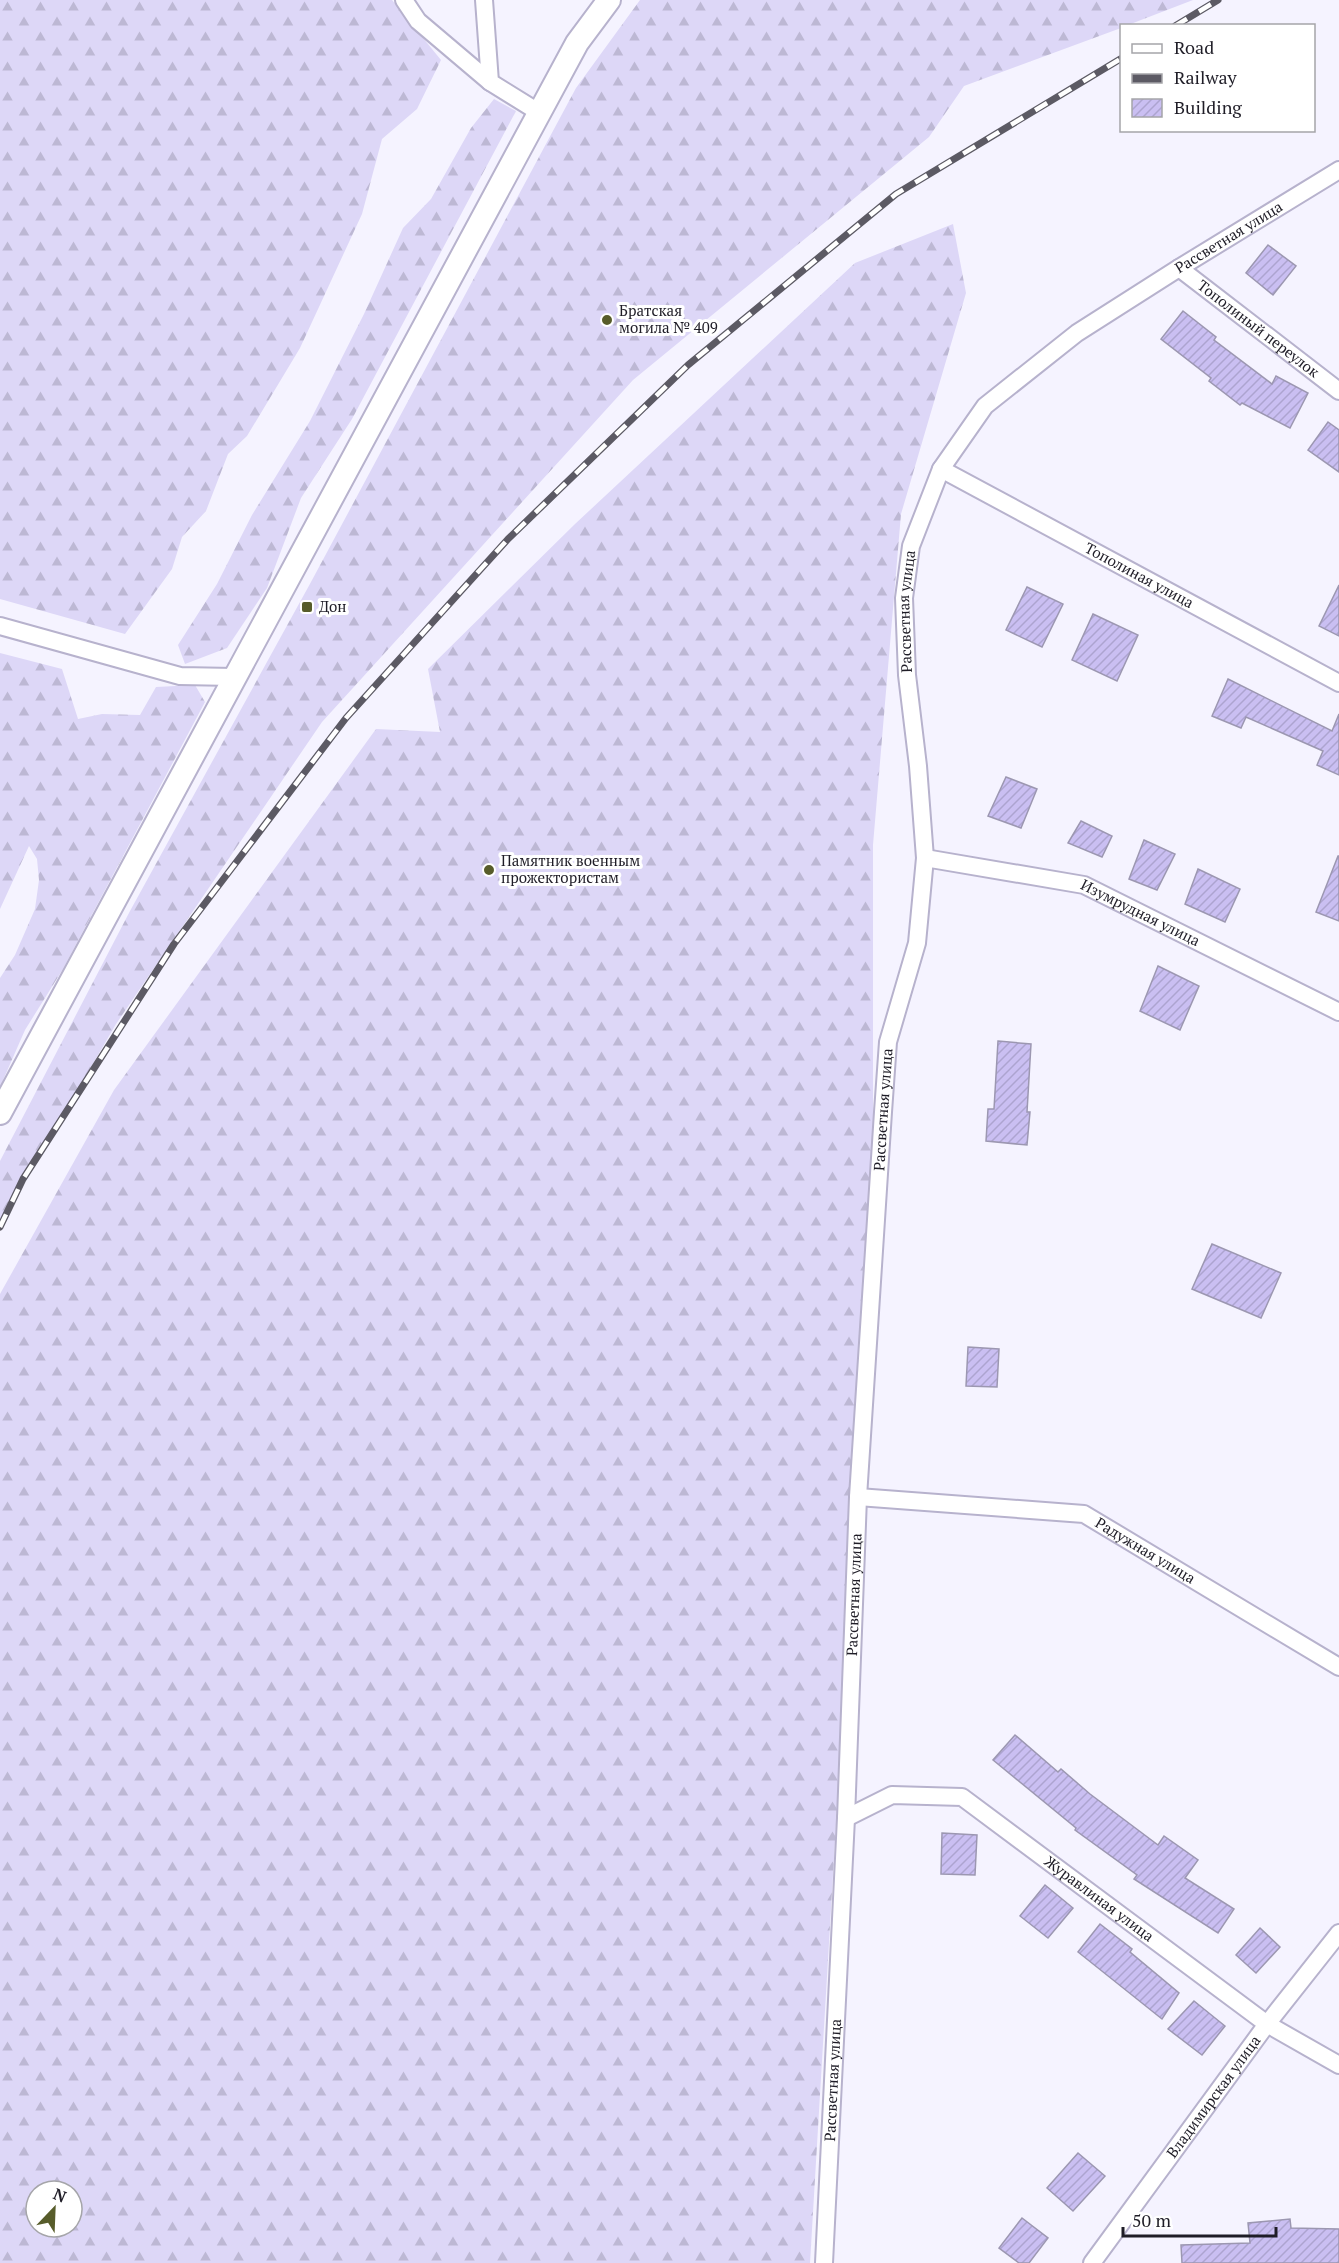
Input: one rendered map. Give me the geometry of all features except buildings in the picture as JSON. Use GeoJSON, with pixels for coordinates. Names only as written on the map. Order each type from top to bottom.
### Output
{"type":"FeatureCollection","features":[{"type":"Feature","properties":{"kind":"street"},"geometry":{"type":"LineString","coordinates":[[404,0],[418,21],[490,82],[540,113]]}},
{"type":"Feature","properties":{"kind":"street"},"geometry":{"type":"LineString","coordinates":[[484,0],[490,82]]}},
{"type":"Feature","properties":{"kind":"street"},"geometry":{"type":"LineString","coordinates":[[0,1113],[577,43],[609,0]]}},
{"type":"Feature","properties":{"kind":"street","name":"Рассветная улица"},"geometry":{"type":"LineString","coordinates":[[824,2263],[846,1818],[858,1497],[888,1042],[917,943],[925,858],[918,766],[907,675],[904,597],[911,546],[941,469],[985,406],[1077,333],[1339,170]]}},
{"type":"Feature","properties":{"kind":"street","name":"Тополиный переулок"},"geometry":{"type":"LineString","coordinates":[[1179,268],[1339,391]]}},
{"type":"Feature","properties":{"kind":"street","name":"Тополиная улица"},"geometry":{"type":"LineString","coordinates":[[941,469],[1339,683]]}},
{"type":"Feature","properties":{"kind":"street"},"geometry":{"type":"LineString","coordinates":[[0,626],[180,676],[234,677]]}},
{"type":"Feature","properties":{"kind":"street","name":"Изумрудная улица"},"geometry":{"type":"LineString","coordinates":[[925,858],[1084,885],[1339,1012]]}},
{"type":"Feature","properties":{"kind":"street","name":"Радужная улица"},"geometry":{"type":"LineString","coordinates":[[858,1497],[1084,1514],[1339,1667]]}},
{"type":"Feature","properties":{"kind":"street","name":"Журавлиная улица"},"geometry":{"type":"LineString","coordinates":[[846,1818],[892,1795],[962,1797],[1267,2024],[1339,2065]]}},
{"type":"Feature","properties":{"kind":"street","name":"Владимирская улица"},"geometry":{"type":"LineString","coordinates":[[1092,2263],[1267,2024],[1339,1933]]}},
{"type":"Feature","properties":{"kind":"green space"},"geometry":{"type":"Polygon","coordinates":[[[0,0],[392,0],[441,60],[417,109],[382,139],[362,214],[300,348],[247,436],[228,454],[206,511],[182,537],[172,569],[125,634],[0,599],[0,0]]]}},
{"type":"Feature","properties":{"kind":"green space"},"geometry":{"type":"Polygon","coordinates":[[[640,0],[1193,0],[1131,24],[1120,24],[1120,28],[964,86],[929,137],[633,380],[322,722],[116,1024],[0,1224],[0,1161],[130,911],[311,582],[576,88],[640,0]]]}},
{"type":"Feature","properties":{"kind":"green space"},"geometry":{"type":"Polygon","coordinates":[[[494,99],[516,111],[352,419],[301,498],[267,588],[227,648],[185,664],[178,645],[217,584],[252,515],[310,421],[364,314],[403,228],[431,199],[471,128],[494,99]]]}},
{"type":"Feature","properties":{"kind":"green space"},"geometry":{"type":"Polygon","coordinates":[[[953,224],[966,293],[901,514],[873,845],[873,1201],[810,2263],[0,2263],[0,1294],[114,1090],[376,729],[440,732],[428,669],[575,524],[855,263],[953,224]]]}},
{"type":"Feature","properties":{"kind":"green space"},"geometry":{"type":"Polygon","coordinates":[[[0,653],[62,669],[78,719],[102,714],[140,715],[156,687],[195,685],[205,702],[63,969],[25,1030],[0,1087],[0,978],[15,955],[35,909],[39,880],[37,859],[29,846],[0,909],[0,653]]]}},
{"type":"Feature","properties":{"kind":"railway"},"geometry":{"type":"LineString","coordinates":[[1178,24],[1218,0]]}},
{"type":"Feature","properties":{"kind":"railway"},"geometry":{"type":"LineString","coordinates":[[0,1227],[23,1179],[174,944],[346,718],[508,539],[688,365],[896,194],[1120,59]]}},
{"type":"Feature","properties":{"kind":"place","name":"Братская могила № 409"},"geometry":{"type":"Point","coordinates":[607,320]}},
{"type":"Feature","properties":{"kind":"place","name":"Дон"},"geometry":{"type":"Point","coordinates":[307,607]}},
{"type":"Feature","properties":{"kind":"place","name":"Памятник военным прожектористам"},"geometry":{"type":"Point","coordinates":[489,870]}}]}
